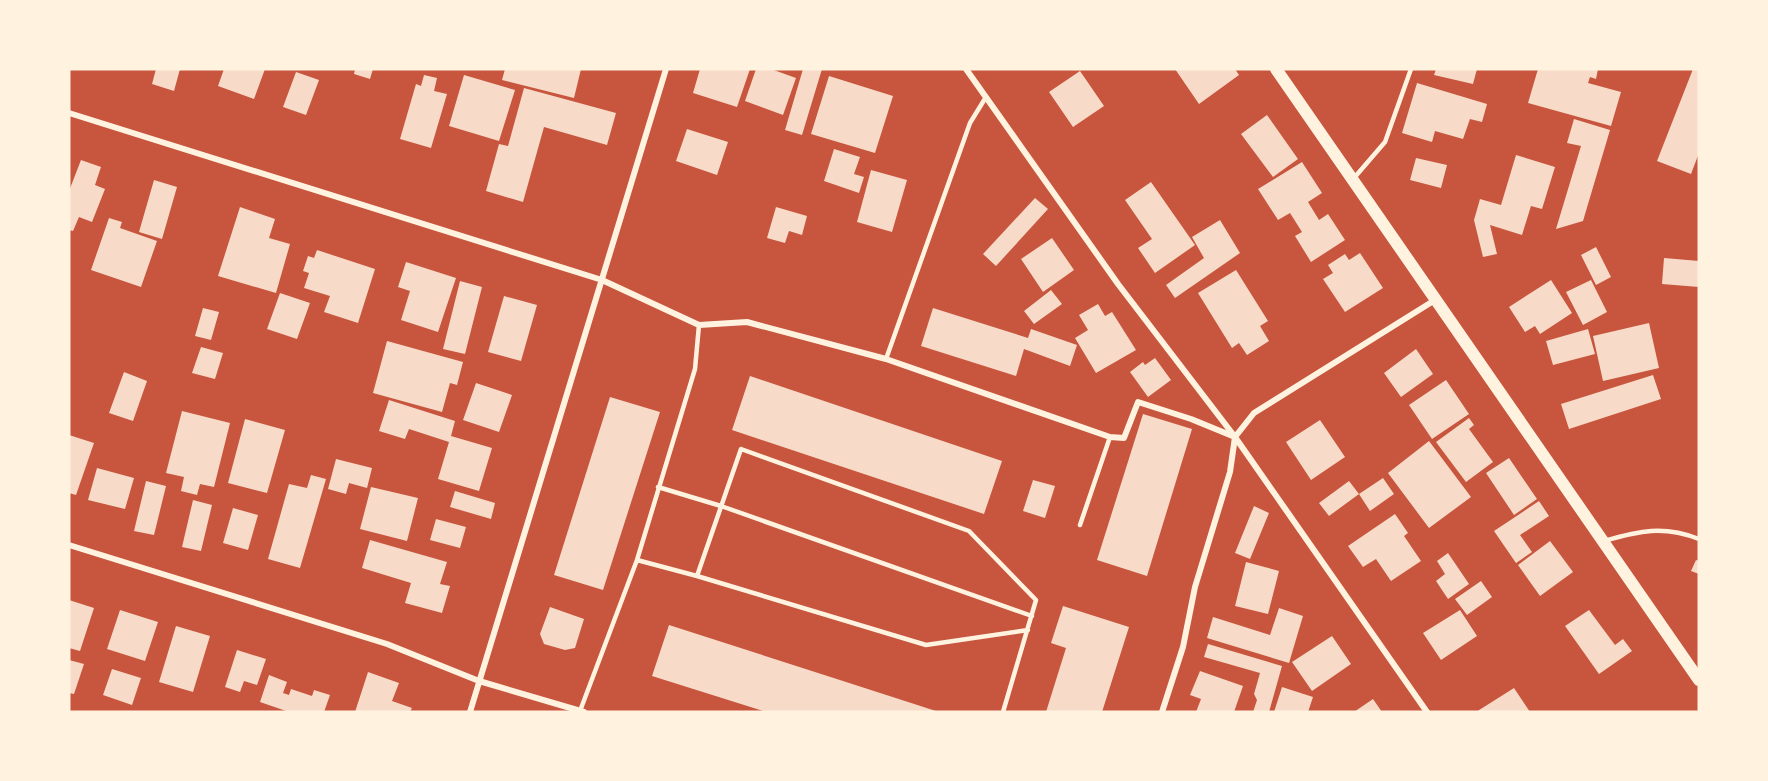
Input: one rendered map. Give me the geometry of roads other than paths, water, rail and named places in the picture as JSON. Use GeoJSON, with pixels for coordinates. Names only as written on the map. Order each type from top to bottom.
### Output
{"type":"FeatureCollection","features":[{"type":"Feature","properties":{"kind":"main road"},"geometry":{"type":"LineString","coordinates":[[1276,69],[1699,680]]}},
{"type":"Feature","properties":{"kind":"street"},"geometry":{"type":"LineString","coordinates":[[470,712],[666,69]]}},
{"type":"Feature","properties":{"kind":"street"},"geometry":{"type":"LineString","coordinates":[[966,69],[1118,284],[1235,437],[1427,712]]}},
{"type":"Feature","properties":{"kind":"street"},"geometry":{"type":"LineString","coordinates":[[69,113],[602,280],[699,325],[747,322],[886,359],[1110,436],[1124,438],[1138,402],[1191,419],[1235,437]]}},
{"type":"Feature","properties":{"kind":"street"},"geometry":{"type":"LineString","coordinates":[[1162,712],[1182,646],[1195,587],[1230,472],[1235,437],[1254,413],[1435,300]]}},
{"type":"Feature","properties":{"kind":"street"},"geometry":{"type":"LineString","coordinates":[[69,545],[387,644],[480,681],[582,712]]}},
{"type":"Feature","properties":{"kind":"lane"},"geometry":{"type":"LineString","coordinates":[[1353,180],[1385,142],[1411,69]]}},
{"type":"Feature","properties":{"kind":"lane"},"geometry":{"type":"LineString","coordinates":[[886,359],[970,123],[986,97]]}},
{"type":"Feature","properties":{"kind":"lane"},"geometry":{"type":"LineString","coordinates":[[582,712],[637,560],[695,369],[699,325]]}},
{"type":"Feature","properties":{"kind":"lane"},"geometry":{"type":"LineString","coordinates":[[1080,525],[1110,436]]}},
{"type":"Feature","properties":{"kind":"lane"},"geometry":{"type":"LineString","coordinates":[[697,576],[741,449],[969,531],[1036,600],[1003,712]]}},
{"type":"Feature","properties":{"kind":"lane"},"geometry":{"type":"LineString","coordinates":[[658,487],[721,506],[1032,616]]}},
{"type":"Feature","properties":{"kind":"lane"},"geometry":{"type":"LineString","coordinates":[[1604,541],[1642,530],[1680,531],[1699,539]]}},
{"type":"Feature","properties":{"kind":"lane"},"geometry":{"type":"LineString","coordinates":[[637,560],[926,645],[1028,630]]}}]}
